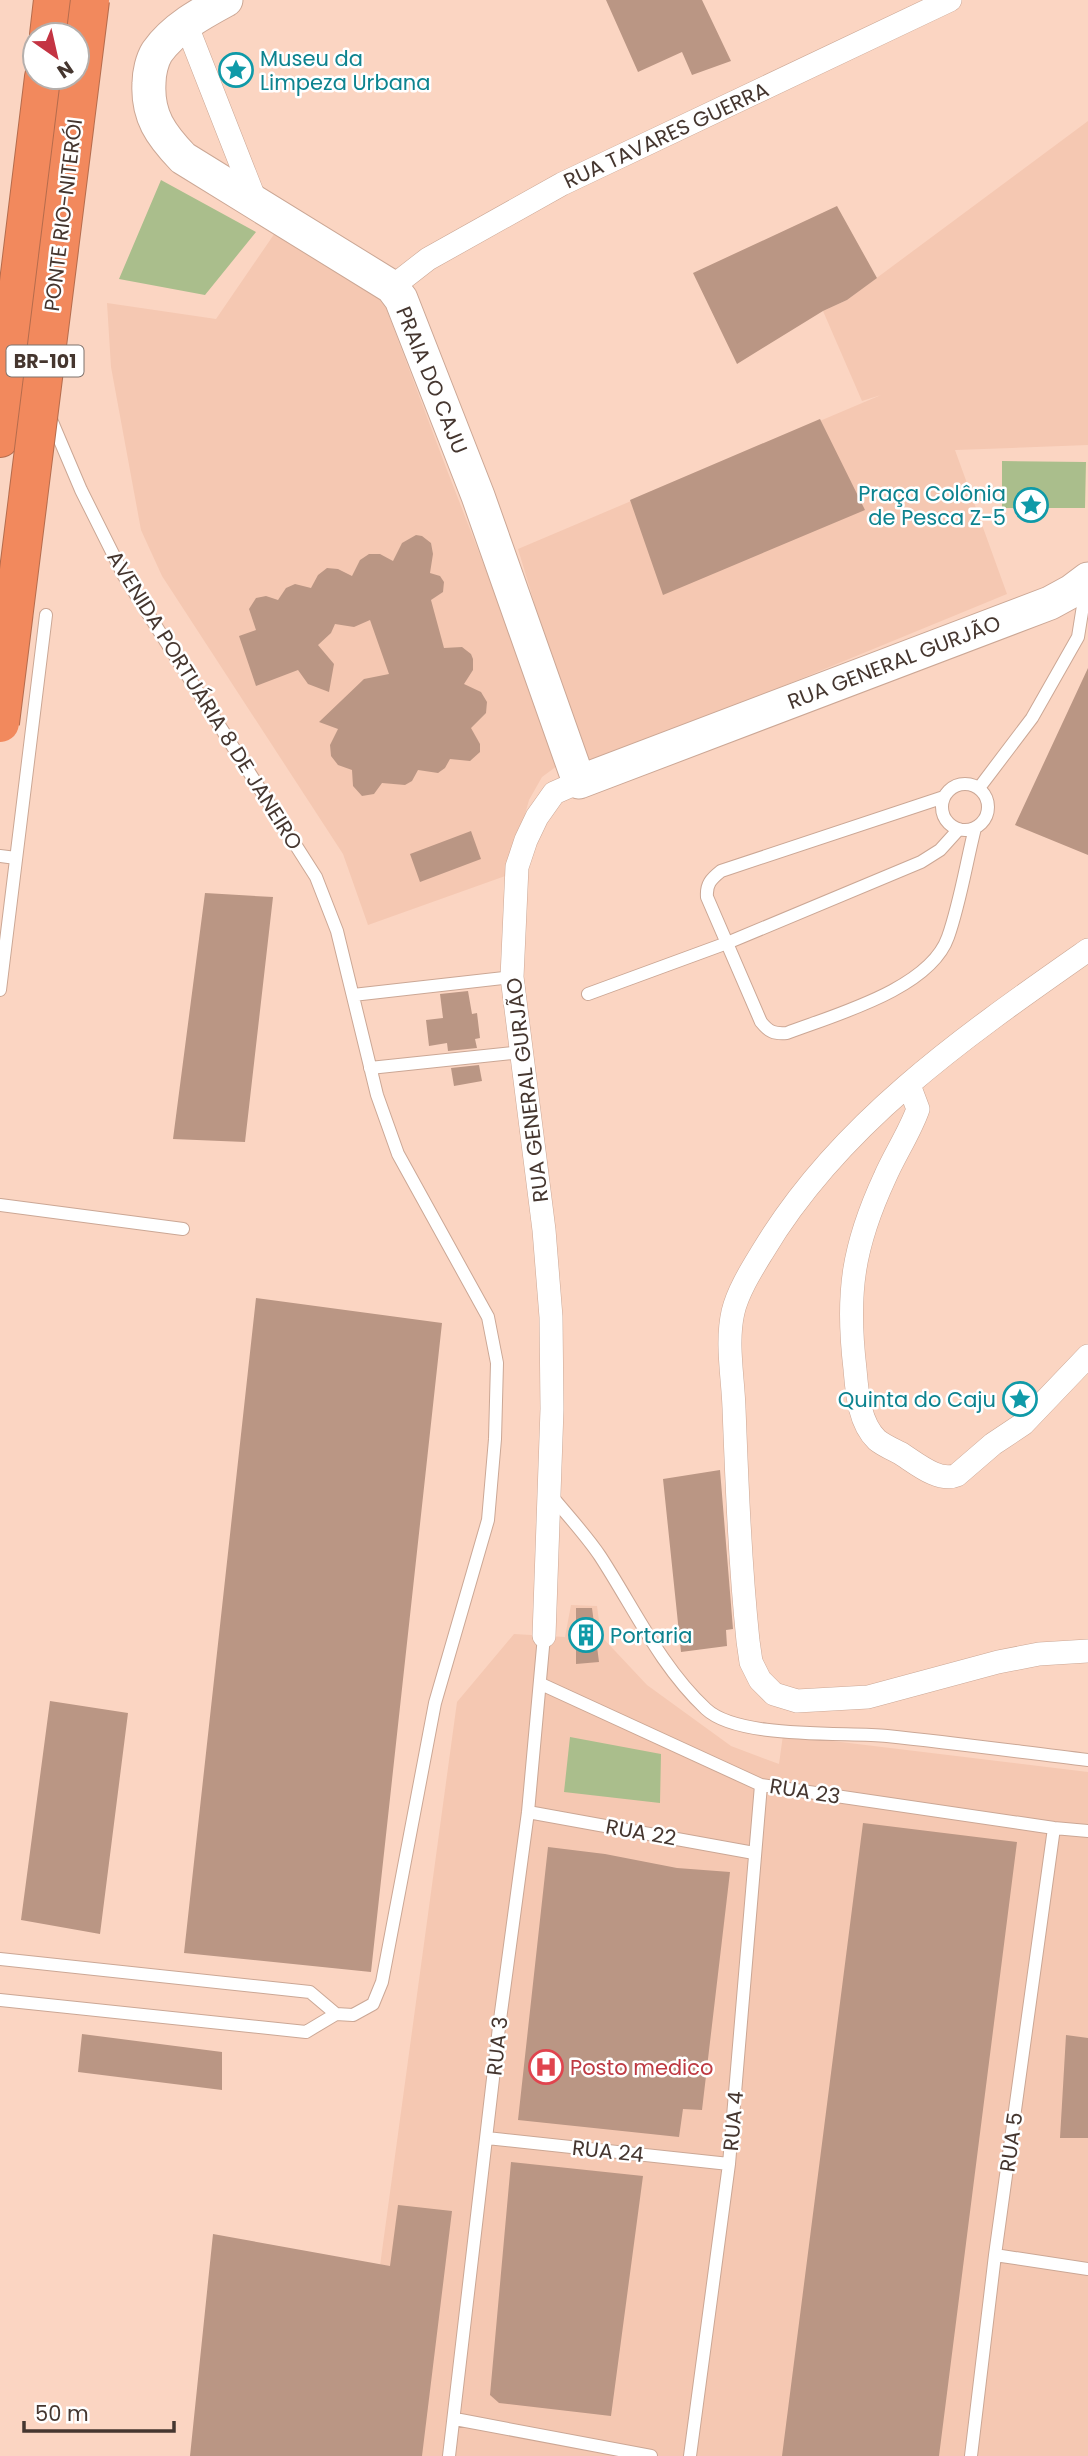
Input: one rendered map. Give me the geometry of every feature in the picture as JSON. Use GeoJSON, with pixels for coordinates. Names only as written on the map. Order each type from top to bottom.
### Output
{"type":"FeatureCollection","features":[{"type":"Feature","properties":{"kind":"highway"},"geometry":{"type":"LineString","coordinates":[[51,21],[53,0]]}},
{"type":"Feature","properties":{"kind":"highway","name":"PONTE RIO-NITERÓI"},"geometry":{"type":"LineString","coordinates":[[0,723],[90,0]]}},
{"type":"Feature","properties":{"kind":"highway","name":"PONTE RIO-NITERÓI"},"geometry":{"type":"LineString","coordinates":[[0,438],[42,91]]}},
{"type":"Feature","properties":{"kind":"street","name":"PRAIA DO CAJU"},"geometry":{"type":"LineString","coordinates":[[226,0],[187,24],[157,52],[149,74],[148,100],[155,121],[167,141],[183,158],[392,287],[408,314],[473,484],[579,782]]}},
{"type":"Feature","properties":{"kind":"street","name":"RUA TAVARES GUERRA"},"geometry":{"type":"LineString","coordinates":[[392,287],[428,259],[562,184],[950,0]]}},
{"type":"Feature","properties":{"kind":"street"},"geometry":{"type":"LineString","coordinates":[[187,24],[257,205]]}},
{"type":"Feature","properties":{"kind":"street","name":"RUA GENERAL GURJÃO"},"geometry":{"type":"LineString","coordinates":[[544,1636],[552,1409],[551,1317],[544,1230],[512,977],[517,867],[537,817],[554,793],[579,782],[1050,603],[1072,592],[1087,579]]}},
{"type":"Feature","properties":{"kind":"street"},"geometry":{"type":"LineString","coordinates":[[1088,950],[1002,1010],[882,1107],[818,1172],[778,1226],[750,1273],[733,1308],[730,1347],[736,1493],[751,1662],[760,1680],[774,1694],[797,1701],[868,1697],[998,1662],[1039,1654],[1088,1651]]}},
{"type":"Feature","properties":{"kind":"street"},"geometry":{"type":"LineString","coordinates":[[909,1085],[916,1101],[915,1116],[875,1198],[856,1255],[851,1307],[857,1391],[866,1425],[879,1442],[945,1478],[957,1475],[993,1444],[1023,1424],[1088,1356]]}},
{"type":"Feature","properties":{"kind":"lane"},"geometry":{"type":"LineString","coordinates":[[77,21],[79,0]]}},
{"type":"Feature","properties":{"kind":"lane","name":"AVENIDA PORTUÁRIA 8 DE JANEIRO"},"geometry":{"type":"LineString","coordinates":[[0,2000],[306,2032],[336,2014],[353,2015],[373,2004],[382,1982],[435,1703],[488,1520],[496,1401],[497,1363],[488,1317],[398,1154],[377,1096],[337,931],[316,877],[124,576],[80,490],[34,379],[68,91]]}},
{"type":"Feature","properties":{"kind":"lane"},"geometry":{"type":"LineString","coordinates":[[979,788],[1032,718],[1078,637],[1087,579]]}},
{"type":"Feature","properties":{"kind":"lane"},"geometry":{"type":"LineString","coordinates":[[0,990],[46,615]]}},
{"type":"Feature","properties":{"kind":"lane"},"geometry":{"type":"LineString","coordinates":[[944,797],[943,813],[946,820],[959,829],[975,828],[981,824],[988,809],[984,794],[979,788],[963,784],[956,786],[944,797],[721,871],[711,879],[706,888],[707,897],[761,1021],[768,1030],[776,1034],[787,1033],[893,992],[935,959],[948,940],[975,828]]}},
{"type":"Feature","properties":{"kind":"lane"},"geometry":{"type":"LineString","coordinates":[[588,994],[727,943],[921,862],[940,850],[959,829]]}},
{"type":"Feature","properties":{"kind":"lane"},"geometry":{"type":"LineString","coordinates":[[0,856],[16,858]]}},
{"type":"Feature","properties":{"kind":"lane"},"geometry":{"type":"LineString","coordinates":[[353,995],[512,977]]}},
{"type":"Feature","properties":{"kind":"lane"},"geometry":{"type":"LineString","coordinates":[[370,1068],[522,1052]]}},
{"type":"Feature","properties":{"kind":"lane"},"geometry":{"type":"LineString","coordinates":[[0,1205],[183,1229]]}},
{"type":"Feature","properties":{"kind":"lane"},"geometry":{"type":"LineString","coordinates":[[548,1491],[599,1555],[638,1621],[681,1682],[707,1711],[723,1721],[764,1729],[884,1736],[1088,1760]]}},
{"type":"Feature","properties":{"kind":"lane","name":"RUA 3"},"geometry":{"type":"LineString","coordinates":[[449,2456],[527,1812],[544,1636]]}},
{"type":"Feature","properties":{"kind":"lane","name":"RUA 23"},"geometry":{"type":"LineString","coordinates":[[541,1684],[761,1785],[1088,1831]]}},
{"type":"Feature","properties":{"kind":"lane","name":"RUA 4"},"geometry":{"type":"LineString","coordinates":[[691,2456],[729,2164],[761,1785]]}},
{"type":"Feature","properties":{"kind":"lane","name":"RUA 22"},"geometry":{"type":"LineString","coordinates":[[527,1812],[754,1853]]}},
{"type":"Feature","properties":{"kind":"lane","name":"RUA 5"},"geometry":{"type":"LineString","coordinates":[[971,2456],[995,2255],[1054,1828]]}},
{"type":"Feature","properties":{"kind":"lane"},"geometry":{"type":"LineString","coordinates":[[0,1959],[310,1993],[336,2014]]}},
{"type":"Feature","properties":{"kind":"lane","name":"RUA 24"},"geometry":{"type":"LineString","coordinates":[[487,2138],[729,2164]]}},
{"type":"Feature","properties":{"kind":"lane"},"geometry":{"type":"LineString","coordinates":[[995,2255],[1088,2269]]}},
{"type":"Feature","properties":{"kind":"lane"},"geometry":{"type":"LineString","coordinates":[[455,2419],[651,2456]]}},
{"type":"Feature","properties":{"kind":"shaded area"},"geometry":{"type":"Polygon","coordinates":[[[1088,121],[1088,445],[955,450],[1007,594],[584,768],[518,549],[881,395],[862,401],[823,311],[847,300],[1088,121]]]}},
{"type":"Feature","properties":{"kind":"shaded area"},"geometry":{"type":"Polygon","coordinates":[[[279,227],[383,300],[561,763],[542,777],[529,800],[508,875],[368,925],[343,854],[162,576],[141,530],[111,367],[107,303],[216,319],[279,227]]]}},
{"type":"Feature","properties":{"kind":"shaded area"},"geometry":{"type":"Polygon","coordinates":[[[571,1605],[597,1606],[601,1636],[647,1685],[731,1746],[779,1764],[783,1735],[1088,1772],[1088,2456],[354,2456],[457,1702],[514,1634],[565,1637],[571,1605]]]}},
{"type":"Feature","properties":{"kind":"green space"},"geometry":{"type":"Polygon","coordinates":[[[161,180],[256,232],[205,295],[119,279],[161,180]]]}},
{"type":"Feature","properties":{"kind":"green space"},"geometry":{"type":"Polygon","coordinates":[[[1002,461],[1086,462],[1085,508],[1002,508],[1002,461]]]}},
{"type":"Feature","properties":{"kind":"green space"},"geometry":{"type":"Polygon","coordinates":[[[570,1737],[661,1754],[660,1803],[564,1792],[570,1737]]]}},
{"type":"Feature","properties":{"kind":"building"},"geometry":{"type":"Polygon","coordinates":[[[606,0],[702,0],[731,61],[692,75],[682,52],[638,72],[606,0]]]}},
{"type":"Feature","properties":{"kind":"building"},"geometry":{"type":"Polygon","coordinates":[[[837,206],[877,278],[847,300],[823,311],[737,364],[693,273],[837,206]]]}},
{"type":"Feature","properties":{"kind":"building"},"geometry":{"type":"Polygon","coordinates":[[[820,419],[865,510],[663,595],[630,500],[820,419]]]}},
{"type":"Feature","properties":{"kind":"building"},"geometry":{"type":"Polygon","coordinates":[[[416,535],[431,543],[433,554],[430,573],[440,576],[444,582],[443,592],[431,600],[444,648],[462,647],[471,654],[473,670],[464,684],[481,692],[487,702],[486,713],[471,728],[480,744],[480,752],[470,761],[450,759],[438,773],[418,770],[412,781],[405,785],[382,783],[374,794],[362,796],[353,786],[352,770],[338,765],[331,756],[330,745],[338,729],[319,722],[364,679],[389,674],[370,620],[354,627],[335,624],[331,633],[318,645],[334,664],[329,692],[308,684],[298,670],[256,686],[239,636],[256,630],[249,609],[256,598],[266,596],[278,600],[286,588],[295,584],[311,588],[318,575],[327,568],[338,569],[352,576],[360,560],[369,554],[380,554],[393,561],[402,543],[416,535]]]}},
{"type":"Feature","properties":{"kind":"building"},"geometry":{"type":"Polygon","coordinates":[[[1088,668],[1088,855],[1015,825],[1088,668]]]}},
{"type":"Feature","properties":{"kind":"building"},"geometry":{"type":"Polygon","coordinates":[[[471,831],[481,859],[420,882],[410,854],[471,831]]]}},
{"type":"Feature","properties":{"kind":"building"},"geometry":{"type":"Polygon","coordinates":[[[205,893],[273,897],[245,1142],[173,1139],[205,893]]]}},
{"type":"Feature","properties":{"kind":"building"},"geometry":{"type":"Polygon","coordinates":[[[468,991],[472,1014],[477,1013],[480,1038],[475,1039],[477,1048],[448,1051],[447,1043],[429,1046],[426,1020],[443,1018],[440,994],[468,991]]]}},
{"type":"Feature","properties":{"kind":"building"},"geometry":{"type":"Polygon","coordinates":[[[479,1065],[482,1081],[454,1086],[451,1068],[479,1065]]]}},
{"type":"Feature","properties":{"kind":"building"},"geometry":{"type":"Polygon","coordinates":[[[256,1298],[442,1323],[371,1972],[184,1953],[256,1298]]]}},
{"type":"Feature","properties":{"kind":"building"},"geometry":{"type":"Polygon","coordinates":[[[720,1470],[733,1629],[726,1630],[727,1646],[681,1652],[663,1479],[720,1470]]]}},
{"type":"Feature","properties":{"kind":"building","name":"Portaria"},"geometry":{"type":"Polygon","coordinates":[[[576,1608],[592,1608],[599,1662],[576,1664],[576,1608]]]}},
{"type":"Feature","properties":{"kind":"building"},"geometry":{"type":"Polygon","coordinates":[[[50,1701],[128,1713],[100,1934],[21,1920],[50,1701]]]}},
{"type":"Feature","properties":{"kind":"building"},"geometry":{"type":"Polygon","coordinates":[[[863,1823],[1017,1842],[939,2456],[782,2456],[863,1823]]]}},
{"type":"Feature","properties":{"kind":"building"},"geometry":{"type":"Polygon","coordinates":[[[548,1847],[605,1854],[677,1868],[730,1872],[702,2110],[683,2109],[679,2137],[518,2120],[548,1847]]]}},
{"type":"Feature","properties":{"kind":"building"},"geometry":{"type":"Polygon","coordinates":[[[82,2034],[222,2052],[222,2090],[78,2072],[82,2034]]]}},
{"type":"Feature","properties":{"kind":"building"},"geometry":{"type":"Polygon","coordinates":[[[1066,2035],[1088,2038],[1088,2138],[1060,2138],[1066,2035]]]}},
{"type":"Feature","properties":{"kind":"building"},"geometry":{"type":"Polygon","coordinates":[[[511,2162],[643,2176],[611,2416],[499,2403],[490,2395],[511,2162]]]}},
{"type":"Feature","properties":{"kind":"building"},"geometry":{"type":"Polygon","coordinates":[[[398,2205],[452,2211],[422,2456],[190,2456],[213,2234],[390,2266],[398,2205]]]}},
{"type":"Feature","properties":{"kind":"place","name":"Museu da Limpeza Urbana"},"geometry":{"type":"Point","coordinates":[236,70]}},
{"type":"Feature","properties":{"kind":"place","name":"Praça Colônia de Pesca Z-5"},"geometry":{"type":"Point","coordinates":[1031,505]}},
{"type":"Feature","properties":{"kind":"place","name":"Quinta do Caju"},"geometry":{"type":"Point","coordinates":[1020,1399]}},
{"type":"Feature","properties":{"kind":"place","name":"Portaria"},"geometry":{"type":"Point","coordinates":[586,1635]}},
{"type":"Feature","properties":{"kind":"place","name":"Posto medico"},"geometry":{"type":"Point","coordinates":[546,2067]}}]}
